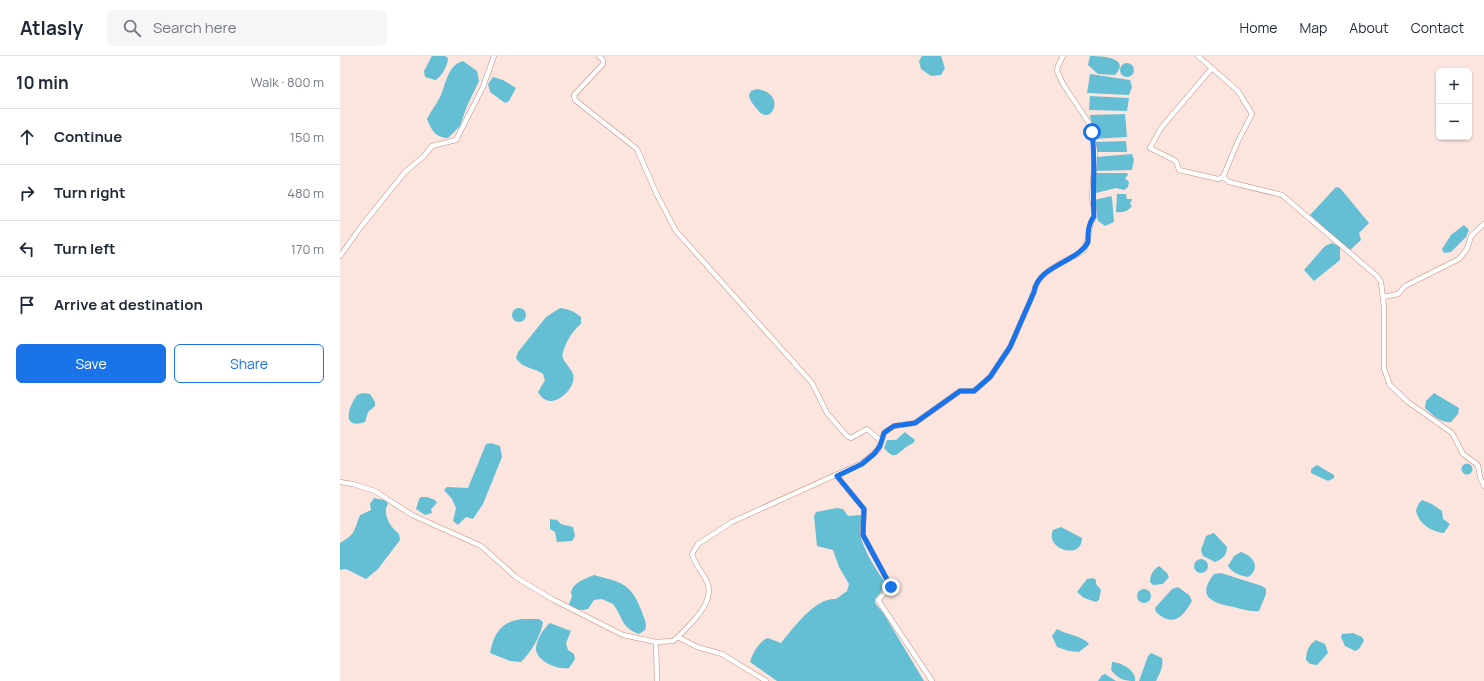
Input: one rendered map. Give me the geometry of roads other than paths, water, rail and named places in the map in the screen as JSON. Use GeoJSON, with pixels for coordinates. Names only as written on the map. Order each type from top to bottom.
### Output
{"type":"FeatureCollection","features":[{"type":"Feature","properties":{"kind":"street"},"geometry":{"type":"LineString","coordinates":[[340,256],[360,228],[405,172],[424,156],[432,146],[456,140],[483,87],[494,56]]}},
{"type":"Feature","properties":{"kind":"street"},"geometry":{"type":"LineString","coordinates":[[598,56],[604,60],[603,64],[574,95],[575,100],[637,149],[656,195],[676,230],[812,383],[832,420],[847,436],[851,438],[867,429],[881,441]]}},
{"type":"Feature","properties":{"kind":"street"},"geometry":{"type":"LineString","coordinates":[[340,482],[353,484],[375,491],[412,515],[481,546],[523,581],[552,599],[623,635],[656,642],[673,641],[696,617],[707,601],[709,593],[706,581],[696,566],[692,554],[698,544],[732,522],[825,478],[837,476],[867,460],[878,450],[884,433],[894,426],[915,423],[960,391],[974,391],[990,377],[1015,339],[1035,286],[1051,269],[1083,251],[1088,242],[1087,234],[1089,224],[1094,216],[1092,197],[1095,153],[1089,123],[1063,84],[1057,71],[1063,56]]}},
{"type":"Feature","properties":{"kind":"street"},"geometry":{"type":"LineString","coordinates":[[1198,56],[1212,68],[1238,91],[1252,114],[1238,141],[1223,177],[1218,180],[1179,170],[1176,161],[1150,148],[1161,128],[1212,68]]}},
{"type":"Feature","properties":{"kind":"street"},"geometry":{"type":"LineString","coordinates":[[1223,177],[1230,182],[1282,195],[1377,276],[1381,282],[1383,297],[1384,369],[1390,385],[1408,402],[1452,433],[1463,454],[1478,465],[1480,477],[1484,486]]}},
{"type":"Feature","properties":{"kind":"street"},"geometry":{"type":"LineString","coordinates":[[1383,297],[1398,294],[1405,286],[1459,259],[1467,249],[1471,236],[1484,224]]}},
{"type":"Feature","properties":{"kind":"street"},"geometry":{"type":"LineString","coordinates":[[837,476],[864,509],[863,535],[891,587],[878,600],[932,681]]}},
{"type":"Feature","properties":{"kind":"street"},"geometry":{"type":"LineString","coordinates":[[678,637],[697,647],[722,654],[766,681]]}},
{"type":"Feature","properties":{"kind":"street"},"geometry":{"type":"LineString","coordinates":[[656,642],[657,681]]}},
{"type":"Feature","properties":{"kind":"water"},"geometry":{"type":"Polygon","coordinates":[[[432,56],[445,56],[448,58],[444,71],[440,77],[435,80],[425,77],[424,71],[432,56]]]}},
{"type":"Feature","properties":{"kind":"water"},"geometry":{"type":"Polygon","coordinates":[[[922,56],[941,56],[945,68],[941,75],[931,76],[921,69],[919,61],[922,56]]]}},
{"type":"Feature","properties":{"kind":"water"},"geometry":{"type":"Polygon","coordinates":[[[1090,56],[1106,57],[1117,61],[1120,64],[1119,69],[1115,75],[1098,74],[1088,65],[1090,56]]]}},
{"type":"Feature","properties":{"kind":"water"},"geometry":{"type":"Polygon","coordinates":[[[463,61],[477,71],[479,81],[467,106],[460,126],[448,138],[440,137],[434,133],[427,119],[440,97],[450,71],[458,63],[463,61]]]}},
{"type":"Feature","properties":{"kind":"water"},"geometry":{"type":"Polygon","coordinates":[[[1127,63],[1132,65],[1134,70],[1132,75],[1127,77],[1122,75],[1120,70],[1122,65],[1127,63]]]}},
{"type":"Feature","properties":{"kind":"water"},"geometry":{"type":"Polygon","coordinates":[[[1090,74],[1130,80],[1132,87],[1129,95],[1087,93],[1090,74]]]}},
{"type":"Feature","properties":{"kind":"water"},"geometry":{"type":"Polygon","coordinates":[[[493,77],[503,80],[516,88],[509,101],[505,103],[490,92],[488,84],[493,77]]]}},
{"type":"Feature","properties":{"kind":"water"},"geometry":{"type":"Polygon","coordinates":[[[757,89],[766,92],[772,97],[774,102],[774,108],[771,113],[767,115],[762,114],[750,99],[749,95],[751,91],[757,89]]]}},
{"type":"Feature","properties":{"kind":"water"},"geometry":{"type":"Polygon","coordinates":[[[1090,96],[1129,98],[1127,111],[1089,110],[1090,96]]]}},
{"type":"Feature","properties":{"kind":"water"},"geometry":{"type":"Polygon","coordinates":[[[1125,114],[1127,137],[1094,139],[1090,115],[1125,114]]]}},
{"type":"Feature","properties":{"kind":"water"},"geometry":{"type":"Polygon","coordinates":[[[1126,141],[1127,152],[1096,152],[1095,142],[1126,141]]]}},
{"type":"Feature","properties":{"kind":"water"},"geometry":{"type":"Polygon","coordinates":[[[1132,154],[1134,160],[1132,170],[1095,171],[1096,157],[1132,154]]]}},
{"type":"Feature","properties":{"kind":"water"},"geometry":{"type":"Polygon","coordinates":[[[1096,173],[1127,173],[1128,175],[1125,178],[1129,182],[1128,187],[1124,190],[1116,188],[1096,193],[1096,173]]]}},
{"type":"Feature","properties":{"kind":"water"},"geometry":{"type":"Polygon","coordinates":[[[1336,187],[1340,188],[1369,223],[1359,233],[1361,240],[1349,251],[1310,215],[1336,187]]]}},
{"type":"Feature","properties":{"kind":"water"},"geometry":{"type":"Polygon","coordinates":[[[1117,194],[1126,194],[1127,199],[1132,199],[1130,204],[1132,206],[1124,212],[1116,212],[1117,194]]]}},
{"type":"Feature","properties":{"kind":"water"},"geometry":{"type":"Polygon","coordinates":[[[1111,196],[1114,222],[1105,226],[1098,221],[1094,200],[1111,196]]]}},
{"type":"Feature","properties":{"kind":"water"},"geometry":{"type":"Polygon","coordinates":[[[1464,225],[1469,230],[1466,237],[1451,252],[1444,253],[1442,249],[1451,235],[1464,225]]]}},
{"type":"Feature","properties":{"kind":"water"},"geometry":{"type":"Polygon","coordinates":[[[1332,243],[1340,247],[1340,260],[1314,281],[1304,270],[1325,246],[1332,243]]]}},
{"type":"Feature","properties":{"kind":"water"},"geometry":{"type":"Polygon","coordinates":[[[519,308],[524,310],[526,315],[524,320],[519,322],[514,320],[512,315],[514,310],[519,308]]]}},
{"type":"Feature","properties":{"kind":"water"},"geometry":{"type":"Polygon","coordinates":[[[560,308],[571,311],[581,317],[581,324],[570,337],[562,355],[564,361],[573,374],[573,383],[563,396],[554,401],[550,401],[543,398],[538,392],[545,380],[543,374],[525,366],[516,358],[518,352],[546,317],[560,308]]]}},
{"type":"Feature","properties":{"kind":"water"},"geometry":{"type":"Polygon","coordinates":[[[363,393],[370,394],[375,402],[375,406],[368,412],[365,422],[357,424],[352,423],[349,420],[349,410],[357,395],[363,393]]]}},
{"type":"Feature","properties":{"kind":"water"},"geometry":{"type":"Polygon","coordinates":[[[1434,393],[1459,408],[1458,414],[1451,422],[1444,422],[1440,420],[1433,416],[1425,408],[1426,401],[1434,393]]]}},
{"type":"Feature","properties":{"kind":"water"},"geometry":{"type":"Polygon","coordinates":[[[905,432],[915,440],[914,442],[895,455],[887,452],[884,448],[887,440],[896,440],[905,432]]]}},
{"type":"Feature","properties":{"kind":"water"},"geometry":{"type":"Polygon","coordinates":[[[491,443],[500,446],[502,457],[483,504],[473,519],[466,517],[458,525],[453,521],[456,508],[452,499],[444,490],[447,487],[468,488],[486,444],[491,443]]]}},
{"type":"Feature","properties":{"kind":"water"},"geometry":{"type":"Polygon","coordinates":[[[1465,464],[1469,464],[1471,465],[1471,473],[1465,474],[1462,471],[1462,467],[1465,464]]]}},
{"type":"Feature","properties":{"kind":"water"},"geometry":{"type":"Polygon","coordinates":[[[1317,465],[1334,475],[1334,478],[1328,481],[1311,473],[1311,469],[1317,465]]]}},
{"type":"Feature","properties":{"kind":"water"},"geometry":{"type":"Polygon","coordinates":[[[421,497],[427,497],[435,500],[437,503],[431,509],[432,513],[425,515],[416,509],[421,497]]]}},
{"type":"Feature","properties":{"kind":"water"},"geometry":{"type":"Polygon","coordinates":[[[374,498],[384,500],[388,503],[386,513],[388,520],[399,534],[400,540],[378,569],[366,579],[346,569],[340,570],[340,543],[352,534],[360,515],[371,510],[370,504],[374,498]]]}},
{"type":"Feature","properties":{"kind":"water"},"geometry":{"type":"Polygon","coordinates":[[[1422,500],[1432,504],[1442,511],[1443,519],[1450,524],[1444,533],[1430,529],[1419,519],[1416,510],[1422,500]]]}},
{"type":"Feature","properties":{"kind":"water"},"geometry":{"type":"Polygon","coordinates":[[[837,508],[843,509],[848,516],[862,515],[860,534],[864,546],[870,559],[885,582],[881,592],[875,599],[875,603],[884,614],[924,681],[777,681],[750,662],[762,641],[768,638],[781,643],[798,622],[813,608],[828,600],[836,599],[847,591],[849,584],[839,567],[833,550],[817,546],[814,516],[816,512],[837,508]]]}},
{"type":"Feature","properties":{"kind":"water"},"geometry":{"type":"Polygon","coordinates":[[[550,519],[557,520],[561,524],[573,527],[575,536],[572,541],[557,542],[555,532],[550,529],[550,519]]]}},
{"type":"Feature","properties":{"kind":"water"},"geometry":{"type":"Polygon","coordinates":[[[1061,527],[1082,538],[1080,545],[1076,549],[1070,551],[1064,550],[1058,547],[1054,542],[1052,537],[1053,530],[1061,527]]]}},
{"type":"Feature","properties":{"kind":"water"},"geometry":{"type":"Polygon","coordinates":[[[1214,533],[1227,547],[1224,556],[1215,562],[1203,556],[1201,550],[1206,536],[1214,533]]]}},
{"type":"Feature","properties":{"kind":"water"},"geometry":{"type":"Polygon","coordinates":[[[1241,552],[1249,556],[1254,563],[1254,570],[1248,577],[1237,574],[1228,566],[1234,556],[1241,552]]]}},
{"type":"Feature","properties":{"kind":"water"},"geometry":{"type":"Polygon","coordinates":[[[1201,559],[1206,561],[1208,566],[1206,571],[1201,573],[1196,571],[1194,566],[1196,561],[1201,559]]]}},
{"type":"Feature","properties":{"kind":"water"},"geometry":{"type":"Polygon","coordinates":[[[1159,566],[1167,573],[1169,577],[1163,584],[1153,585],[1150,582],[1151,575],[1159,566]]]}},
{"type":"Feature","properties":{"kind":"water"},"geometry":{"type":"Polygon","coordinates":[[[1221,573],[1262,586],[1266,589],[1266,594],[1259,611],[1249,611],[1219,603],[1209,598],[1206,588],[1214,574],[1221,573]]]}},
{"type":"Feature","properties":{"kind":"water"},"geometry":{"type":"Polygon","coordinates":[[[594,575],[612,580],[630,590],[638,602],[642,612],[646,624],[645,630],[639,634],[633,632],[623,622],[613,604],[602,599],[594,600],[588,609],[585,610],[573,608],[569,604],[572,596],[572,590],[576,584],[594,575]]]}},
{"type":"Feature","properties":{"kind":"water"},"geometry":{"type":"Polygon","coordinates":[[[1093,578],[1096,580],[1096,584],[1101,590],[1099,600],[1096,602],[1084,598],[1077,592],[1087,579],[1093,578]]]}},
{"type":"Feature","properties":{"kind":"water"},"geometry":{"type":"Polygon","coordinates":[[[1178,587],[1189,595],[1192,601],[1181,616],[1172,620],[1162,617],[1156,612],[1155,608],[1172,589],[1178,587]]]}},
{"type":"Feature","properties":{"kind":"water"},"geometry":{"type":"Polygon","coordinates":[[[1141,589],[1147,589],[1151,593],[1151,599],[1147,603],[1141,603],[1137,599],[1137,593],[1141,589]]]}},
{"type":"Feature","properties":{"kind":"water"},"geometry":{"type":"Polygon","coordinates":[[[523,619],[539,619],[543,622],[535,644],[521,662],[510,661],[490,653],[494,639],[500,629],[510,622],[523,619]]]}},
{"type":"Feature","properties":{"kind":"water"},"geometry":{"type":"Polygon","coordinates":[[[550,623],[571,631],[566,643],[568,650],[574,654],[575,659],[569,668],[560,668],[546,663],[537,653],[536,645],[542,632],[550,623]]]}},
{"type":"Feature","properties":{"kind":"water"},"geometry":{"type":"Polygon","coordinates":[[[1057,629],[1079,637],[1089,644],[1079,652],[1069,651],[1057,647],[1052,636],[1057,629]]]}},
{"type":"Feature","properties":{"kind":"water"},"geometry":{"type":"Polygon","coordinates":[[[1353,633],[1362,637],[1364,641],[1359,649],[1355,651],[1345,646],[1341,637],[1342,634],[1353,633]]]}},
{"type":"Feature","properties":{"kind":"water"},"geometry":{"type":"Polygon","coordinates":[[[1316,640],[1325,644],[1328,653],[1317,665],[1310,664],[1306,660],[1308,648],[1316,640]]]}},
{"type":"Feature","properties":{"kind":"water"},"geometry":{"type":"Polygon","coordinates":[[[1151,653],[1162,658],[1162,667],[1160,672],[1156,681],[1139,681],[1148,656],[1151,653]]]}},
{"type":"Feature","properties":{"kind":"water"},"geometry":{"type":"Polygon","coordinates":[[[1112,662],[1124,665],[1128,668],[1134,674],[1135,681],[1124,680],[1116,676],[1111,670],[1112,662]]]}},
{"type":"Feature","properties":{"kind":"water"},"geometry":{"type":"Polygon","coordinates":[[[1105,674],[1116,681],[1098,681],[1102,675],[1105,674]]]}}]}
